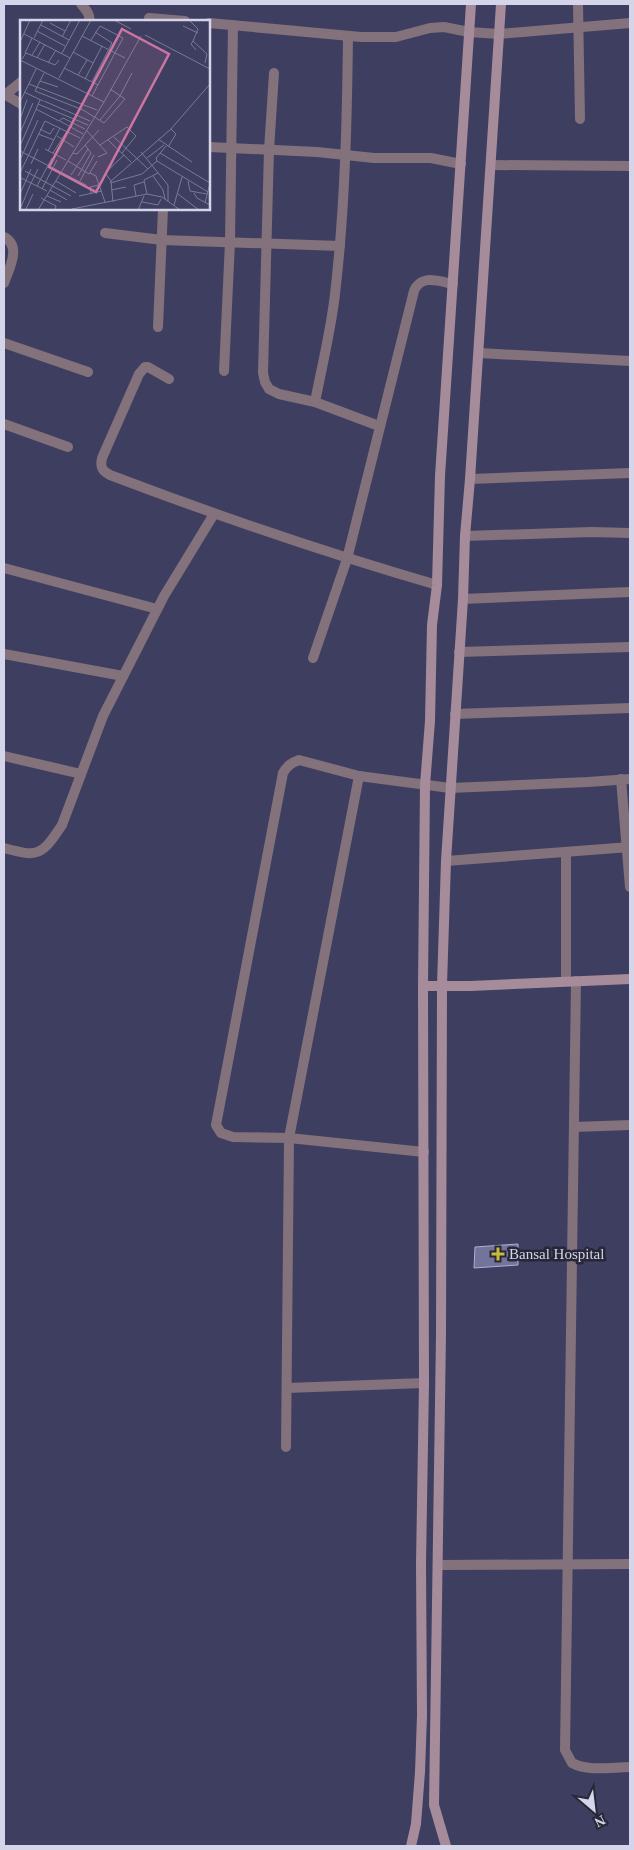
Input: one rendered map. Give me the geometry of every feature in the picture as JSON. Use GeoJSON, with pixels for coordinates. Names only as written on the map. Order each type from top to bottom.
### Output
{"type":"FeatureCollection","features":[{"type":"Feature","properties":{"kind":"main road"},"geometry":{"type":"LineString","coordinates":[[411,1846],[416,1824],[420,1772],[424,1383],[423,986],[425,785],[430,721],[432,625],[437,585],[440,476],[471,4]]}},
{"type":"Feature","properties":{"kind":"main road"},"geometry":{"type":"LineString","coordinates":[[446,1846],[434,1805],[442,1316],[442,985],[446,861],[463,599],[465,536],[501,4]]}},
{"type":"Feature","properties":{"kind":"main road"},"geometry":{"type":"LineString","coordinates":[[423,986],[470,986],[630,979]]}},
{"type":"Feature","properties":{"kind":"street"},"geometry":{"type":"LineString","coordinates":[[81,4],[88,12],[89,20]]}},
{"type":"Feature","properties":{"kind":"street"},"geometry":{"type":"LineString","coordinates":[[578,4],[580,119]]}},
{"type":"Feature","properties":{"kind":"street"},"geometry":{"type":"LineString","coordinates":[[149,18],[173,20]]}},
{"type":"Feature","properties":{"kind":"street"},"geometry":{"type":"LineString","coordinates":[[210,23],[348,36],[396,37],[430,28],[444,27],[469,32],[499,34],[630,23]]}},
{"type":"Feature","properties":{"kind":"street"},"geometry":{"type":"LineString","coordinates":[[224,371],[230,242],[233,25]]}},
{"type":"Feature","properties":{"kind":"street"},"geometry":{"type":"LineString","coordinates":[[315,402],[335,296],[340,246],[346,155],[348,36]]}},
{"type":"Feature","properties":{"kind":"street"},"geometry":{"type":"LineString","coordinates":[[274,73],[266,243],[263,373],[265,382],[270,389],[279,394],[315,402],[379,426]]}},
{"type":"Feature","properties":{"kind":"street"},"geometry":{"type":"LineString","coordinates":[[20,83],[5,94],[20,103]]}},
{"type":"Feature","properties":{"kind":"street"},"geometry":{"type":"LineString","coordinates":[[210,147],[374,158],[431,158],[460,164]]}},
{"type":"Feature","properties":{"kind":"street"},"geometry":{"type":"LineString","coordinates":[[491,165],[630,166]]}},
{"type":"Feature","properties":{"kind":"street"},"geometry":{"type":"LineString","coordinates":[[158,326],[163,210]]}},
{"type":"Feature","properties":{"kind":"street"},"geometry":{"type":"LineString","coordinates":[[105,233],[162,240],[340,246]]}},
{"type":"Feature","properties":{"kind":"street"},"geometry":{"type":"LineString","coordinates":[[4,238],[12,242],[14,247],[4,284]]}},
{"type":"Feature","properties":{"kind":"street"},"geometry":{"type":"LineString","coordinates":[[313,658],[347,559],[379,426],[416,286],[430,279],[453,284]]}},
{"type":"Feature","properties":{"kind":"street"},"geometry":{"type":"LineString","coordinates":[[4,342],[88,372]]}},
{"type":"Feature","properties":{"kind":"street"},"geometry":{"type":"LineString","coordinates":[[478,353],[630,361]]}},
{"type":"Feature","properties":{"kind":"street"},"geometry":{"type":"LineString","coordinates":[[169,379],[148,366],[142,370],[102,458],[102,468],[110,475],[219,516],[245,523],[347,559],[437,585]]}},
{"type":"Feature","properties":{"kind":"street"},"geometry":{"type":"LineString","coordinates":[[4,424],[68,447]]}},
{"type":"Feature","properties":{"kind":"street"},"geometry":{"type":"LineString","coordinates":[[470,479],[630,473]]}},
{"type":"Feature","properties":{"kind":"street"},"geometry":{"type":"LineString","coordinates":[[4,848],[26,854],[34,853],[47,844],[62,825],[103,716],[157,609],[219,516]]}},
{"type":"Feature","properties":{"kind":"street"},"geometry":{"type":"LineString","coordinates":[[465,536],[591,532],[630,533]]}},
{"type":"Feature","properties":{"kind":"street"},"geometry":{"type":"LineString","coordinates":[[4,568],[157,609]]}},
{"type":"Feature","properties":{"kind":"street"},"geometry":{"type":"LineString","coordinates":[[463,599],[630,592]]}},
{"type":"Feature","properties":{"kind":"street"},"geometry":{"type":"LineString","coordinates":[[459,652],[630,647]]}},
{"type":"Feature","properties":{"kind":"street"},"geometry":{"type":"LineString","coordinates":[[4,654],[123,676]]}},
{"type":"Feature","properties":{"kind":"street"},"geometry":{"type":"LineString","coordinates":[[455,714],[630,708]]}},
{"type":"Feature","properties":{"kind":"street"},"geometry":{"type":"LineString","coordinates":[[4,756],[80,774]]}},
{"type":"Feature","properties":{"kind":"street"},"geometry":{"type":"LineString","coordinates":[[424,1152],[289,1138],[226,1135],[218,1130],[216,1120],[283,773],[289,765],[298,760],[359,776],[450,788],[625,779],[630,887]]}},
{"type":"Feature","properties":{"kind":"street"},"geometry":{"type":"LineString","coordinates":[[286,1447],[289,1138],[359,776]]}},
{"type":"Feature","properties":{"kind":"street"},"geometry":{"type":"LineString","coordinates":[[446,861],[629,847]]}},
{"type":"Feature","properties":{"kind":"street"},"geometry":{"type":"LineString","coordinates":[[566,852],[574,1127],[565,1750],[572,1763],[580,1766],[591,1768],[630,1767]]}},
{"type":"Feature","properties":{"kind":"street"},"geometry":{"type":"LineString","coordinates":[[574,1127],[630,1125]]}},
{"type":"Feature","properties":{"kind":"street"},"geometry":{"type":"LineString","coordinates":[[287,1388],[424,1383]]}},
{"type":"Feature","properties":{"kind":"street"},"geometry":{"type":"LineString","coordinates":[[438,1565],[630,1564]]}},
{"type":"Feature","properties":{"kind":"building"},"geometry":{"type":"Polygon","coordinates":[[[518,1244],[518,1265],[474,1268],[475,1247],[518,1244]]]}},
{"type":"Feature","properties":{"kind":"place","name":"Bansal Hospital"},"geometry":{"type":"Point","coordinates":[498,1254]}}]}
